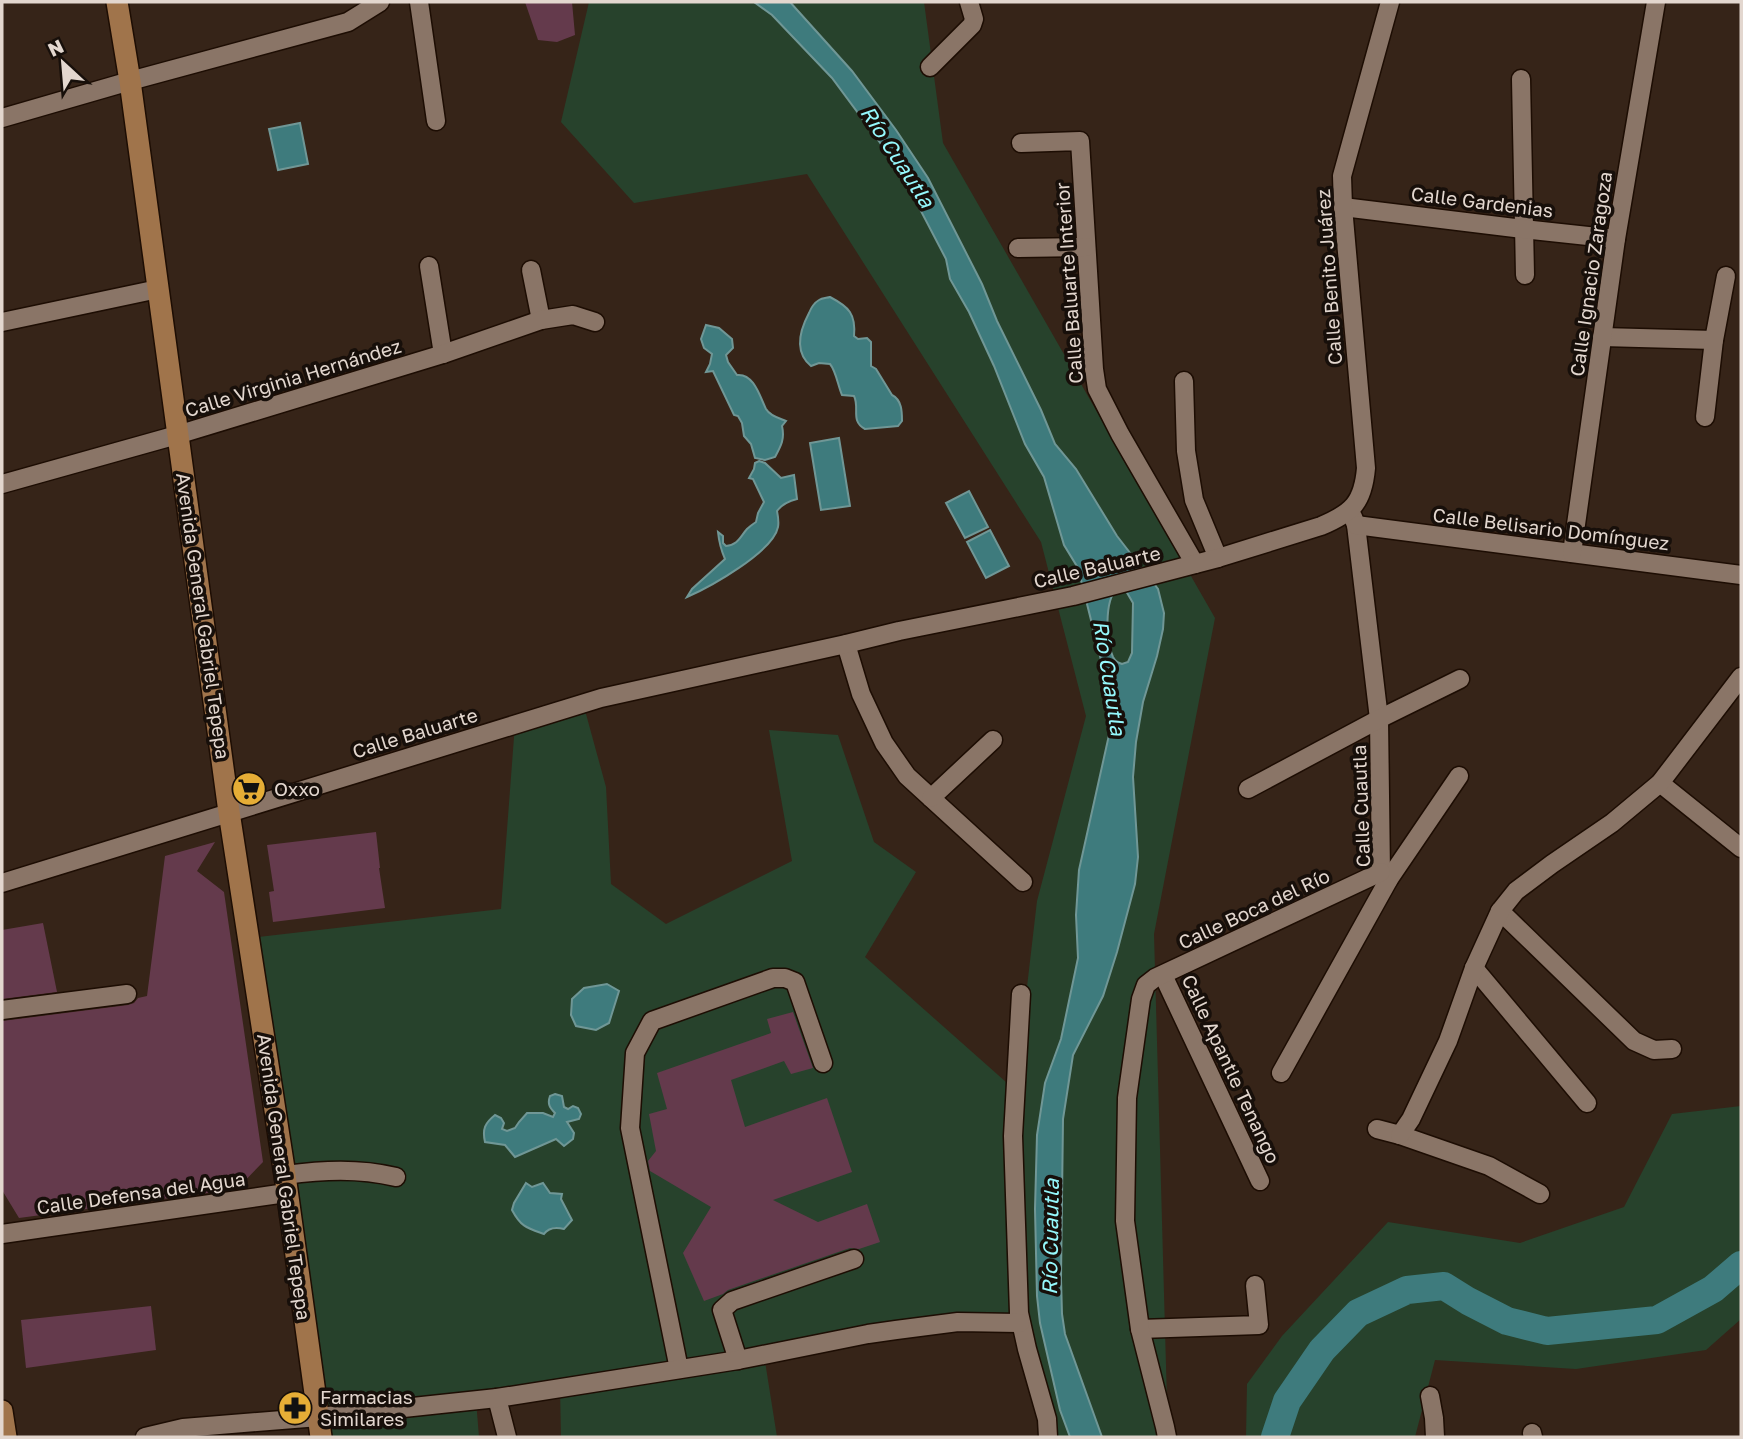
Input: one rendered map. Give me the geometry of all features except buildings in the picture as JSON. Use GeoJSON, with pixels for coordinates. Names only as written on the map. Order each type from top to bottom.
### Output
{"type":"FeatureCollection","features":[{"type":"Feature","properties":{"kind":"main road","name":"Avenida General Gabriel Tepepa"},"geometry":{"type":"LineString","coordinates":[[117,2],[196,556],[229,812],[320,1427]]}},
{"type":"Feature","properties":{"kind":"main road"},"geometry":{"type":"LineString","coordinates":[[2,1411],[6,1437]]}},
{"type":"Feature","properties":{"kind":"street"},"geometry":{"type":"LineString","coordinates":[[2,118],[348,22],[380,2]]}},
{"type":"Feature","properties":{"kind":"street"},"geometry":{"type":"LineString","coordinates":[[419,2],[436,121]]}},
{"type":"Feature","properties":{"kind":"street","name":"Calle Benito Juárez"},"geometry":{"type":"LineString","coordinates":[[1353,518],[1366,468],[1342,176],[1390,2]]}},
{"type":"Feature","properties":{"kind":"street","name":"Calle Ignacio Zaragoza"},"geometry":{"type":"LineString","coordinates":[[1572,553],[1616,239],[1656,2]]}},
{"type":"Feature","properties":{"kind":"street"},"geometry":{"type":"LineString","coordinates":[[930,66],[972,25],[972,10]]}},
{"type":"Feature","properties":{"kind":"street"},"geometry":{"type":"LineString","coordinates":[[1521,79],[1525,275]]}},
{"type":"Feature","properties":{"kind":"street","name":"Calle Baluarte Interior"},"geometry":{"type":"LineString","coordinates":[[1021,144],[1080,141],[1097,389],[1195,564]]}},
{"type":"Feature","properties":{"kind":"street","name":"Calle Gardenias"},"geometry":{"type":"LineString","coordinates":[[1343,207],[1616,239]]}},
{"type":"Feature","properties":{"kind":"street"},"geometry":{"type":"LineString","coordinates":[[1018,248],[1086,247]]}},
{"type":"Feature","properties":{"kind":"street"},"geometry":{"type":"LineString","coordinates":[[429,266],[443,355]]}},
{"type":"Feature","properties":{"kind":"street"},"geometry":{"type":"LineString","coordinates":[[531,270],[541,320]]}},
{"type":"Feature","properties":{"kind":"street"},"geometry":{"type":"LineString","coordinates":[[1705,417],[1714,340],[1726,276]]}},
{"type":"Feature","properties":{"kind":"street"},"geometry":{"type":"LineString","coordinates":[[2,322],[158,289]]}},
{"type":"Feature","properties":{"kind":"street","name":"Calle Virginia Hernández"},"geometry":{"type":"LineString","coordinates":[[2,484],[177,435],[443,355],[541,320],[573,315],[595,323]]}},
{"type":"Feature","properties":{"kind":"street"},"geometry":{"type":"LineString","coordinates":[[1602,337],[1714,340]]}},
{"type":"Feature","properties":{"kind":"street"},"geometry":{"type":"LineString","coordinates":[[1184,381],[1186,451],[1195,500],[1217,558]]}},
{"type":"Feature","properties":{"kind":"street","name":"Calle Belisario Domínguez"},"geometry":{"type":"LineString","coordinates":[[1353,518],[1572,553],[1741,575]]}},
{"type":"Feature","properties":{"kind":"street","name":"Calle Baluarte"},"geometry":{"type":"LineString","coordinates":[[2,883],[601,698],[899,631],[1073,596],[1217,558],[1337,520],[1353,518]]}},
{"type":"Feature","properties":{"kind":"street","name":"Calle Cuautla"},"geometry":{"type":"LineString","coordinates":[[1281,1073],[1385,875],[1379,719],[1353,518]]}},
{"type":"Feature","properties":{"kind":"street"},"geometry":{"type":"LineString","coordinates":[[846,644],[861,694],[884,743],[907,776],[1023,882]]}},
{"type":"Feature","properties":{"kind":"street"},"geometry":{"type":"LineString","coordinates":[[1400,1135],[1448,1041],[1474,968],[1500,911],[1516,891],[1612,823],[1660,783],[1741,677]]}},
{"type":"Feature","properties":{"kind":"street"},"geometry":{"type":"LineString","coordinates":[[1248,789],[1460,679]]}},
{"type":"Feature","properties":{"kind":"street"},"geometry":{"type":"LineString","coordinates":[[931,798],[993,740]]}},
{"type":"Feature","properties":{"kind":"street"},"geometry":{"type":"LineString","coordinates":[[1385,875],[1459,776]]}},
{"type":"Feature","properties":{"kind":"street"},"geometry":{"type":"LineString","coordinates":[[1660,783],[1741,848]]}},
{"type":"Feature","properties":{"kind":"street","name":"Calle Boca del Río"},"geometry":{"type":"LineString","coordinates":[[1140,1329],[1125,1220],[1127,1098],[1141,999],[1146,985],[1155,978],[1385,875]]}},
{"type":"Feature","properties":{"kind":"street"},"geometry":{"type":"LineString","coordinates":[[1500,911],[1634,1041],[1654,1050],[1672,1049]]}},
{"type":"Feature","properties":{"kind":"street"},"geometry":{"type":"LineString","coordinates":[[1474,968],[1587,1103]]}},
{"type":"Feature","properties":{"kind":"street","name":"Calle Apantle Tenango"},"geometry":{"type":"LineString","coordinates":[[1163,975],[1260,1181]]}},
{"type":"Feature","properties":{"kind":"street"},"geometry":{"type":"LineString","coordinates":[[679,1369],[630,1128],[635,1053],[652,1021],[773,978],[785,978],[795,982],[823,1063]]}},
{"type":"Feature","properties":{"kind":"street"},"geometry":{"type":"LineString","coordinates":[[2,1010],[127,994]]}},
{"type":"Feature","properties":{"kind":"street"},"geometry":{"type":"LineString","coordinates":[[1021,994],[1013,1136],[1020,1322],[1047,1419],[1048,1437]]}},
{"type":"Feature","properties":{"kind":"street"},"geometry":{"type":"LineString","coordinates":[[1377,1129],[1489,1166],[1539,1194]]}},
{"type":"Feature","properties":{"kind":"street","name":"Calle Defensa del Agua"},"geometry":{"type":"LineString","coordinates":[[2,1234],[285,1184],[330,1171],[371,1171],[396,1177]]}},
{"type":"Feature","properties":{"kind":"street"},"geometry":{"type":"LineString","coordinates":[[738,1360],[722,1310],[732,1301],[855,1259]]}},
{"type":"Feature","properties":{"kind":"street"},"geometry":{"type":"LineString","coordinates":[[1167,1437],[1140,1329],[1259,1325],[1255,1285]]}},
{"type":"Feature","properties":{"kind":"street"},"geometry":{"type":"LineString","coordinates":[[145,1437],[320,1427],[738,1360],[868,1334],[958,1322],[1020,1322]]}},
{"type":"Feature","properties":{"kind":"street"},"geometry":{"type":"LineString","coordinates":[[1430,1396],[1435,1437]]}},
{"type":"Feature","properties":{"kind":"street"},"geometry":{"type":"LineString","coordinates":[[497,1398],[506,1437]]}},
{"type":"Feature","properties":{"kind":"green space"},"geometry":{"type":"Polygon","coordinates":[[[589,2],[924,2],[943,143],[1215,618],[1154,934],[1168,1437],[1048,1437],[1019,1313],[764,1355],[777,1437],[561,1437],[560,1388],[476,1400],[479,1437],[317,1437],[249,938],[501,909],[515,724],[583,703],[606,787],[611,884],[666,924],[792,861],[769,730],[838,735],[874,842],[916,872],[865,957],[1015,1090],[1037,901],[1086,716],[1041,542],[807,174],[634,203],[561,122],[589,2]]]}},
{"type":"Feature","properties":{"kind":"green space"},"geometry":{"type":"Polygon","coordinates":[[[1741,1106],[1741,1319],[1706,1350],[1576,1369],[1435,1360],[1415,1437],[1246,1437],[1247,1384],[1282,1336],[1388,1222],[1520,1243],[1624,1207],[1672,1114],[1741,1106]]]}},
{"type":"Feature","properties":{"kind":"water","name":"Río Cuautla"},"geometry":{"type":"Polygon","coordinates":[[[754,2],[790,2],[852,71],[928,178],[982,284],[1055,444],[1076,469],[1117,536],[1158,589],[1164,613],[1163,629],[1143,702],[1136,742],[1133,777],[1138,857],[1135,884],[1103,996],[1073,1055],[1063,1119],[1062,1314],[1065,1334],[1102,1437],[1070,1437],[1060,1410],[1040,1323],[1035,1209],[1037,1135],[1045,1083],[1061,1039],[1078,958],[1076,915],[1079,870],[1111,726],[1104,672],[1078,568],[1064,545],[1044,477],[1025,444],[969,312],[950,279],[946,259],[898,167],[832,78],[772,15],[754,2]],[[1117,589],[1108,611],[1111,650],[1115,660],[1122,664],[1128,662],[1132,653],[1133,603],[1126,591],[1117,589]]]}},
{"type":"Feature","properties":{"kind":"water"},"geometry":{"type":"Polygon","coordinates":[[[300,123],[308,164],[278,170],[269,129],[300,123]]]}},
{"type":"Feature","properties":{"kind":"water"},"geometry":{"type":"Polygon","coordinates":[[[830,297],[850,312],[854,322],[854,336],[858,339],[867,338],[871,342],[871,366],[876,369],[901,407],[902,421],[898,426],[865,429],[860,426],[854,396],[842,395],[830,364],[819,363],[811,366],[802,354],[801,334],[810,311],[817,301],[830,297]]]}},
{"type":"Feature","properties":{"kind":"water"},"geometry":{"type":"Polygon","coordinates":[[[706,325],[719,328],[732,339],[733,348],[726,355],[728,362],[737,375],[743,375],[752,382],[768,411],[786,421],[782,426],[782,442],[775,457],[765,460],[755,458],[751,444],[744,436],[742,423],[738,416],[734,415],[713,371],[706,372],[712,354],[704,348],[701,339],[706,325]]]}},
{"type":"Feature","properties":{"kind":"water"},"geometry":{"type":"Polygon","coordinates":[[[839,438],[850,506],[821,510],[810,443],[839,438]]]}},
{"type":"Feature","properties":{"kind":"water"},"geometry":{"type":"Polygon","coordinates":[[[759,461],[781,478],[794,475],[797,499],[781,506],[777,511],[778,527],[765,547],[725,577],[687,597],[692,589],[725,559],[718,532],[723,536],[723,543],[730,545],[756,522],[764,502],[753,479],[749,478],[755,463],[759,461]]]}},
{"type":"Feature","properties":{"kind":"water"},"geometry":{"type":"Polygon","coordinates":[[[969,491],[988,527],[965,538],[946,503],[969,491]]]}},
{"type":"Feature","properties":{"kind":"water"},"geometry":{"type":"Polygon","coordinates":[[[990,530],[1009,566],[986,578],[967,542],[990,530]]]}},
{"type":"Feature","properties":{"kind":"water"},"geometry":{"type":"Polygon","coordinates":[[[607,984],[619,991],[609,1023],[596,1030],[576,1026],[571,1015],[572,999],[584,988],[607,984]]]}},
{"type":"Feature","properties":{"kind":"water"},"geometry":{"type":"Polygon","coordinates":[[[550,1096],[562,1096],[564,1107],[578,1108],[581,1114],[579,1119],[567,1122],[574,1133],[573,1139],[564,1146],[556,1139],[515,1157],[505,1145],[485,1142],[485,1127],[495,1115],[501,1118],[504,1123],[502,1129],[507,1131],[515,1128],[527,1113],[543,1113],[553,1117],[555,1113],[550,1108],[549,1101],[550,1096]]]}},
{"type":"Feature","properties":{"kind":"water"},"geometry":{"type":"Polygon","coordinates":[[[526,1183],[532,1187],[543,1183],[550,1193],[562,1194],[561,1199],[572,1220],[564,1229],[553,1228],[544,1234],[518,1220],[512,1210],[526,1183]]]}},
{"type":"Feature","properties":{"kind":"waterway"},"geometry":{"type":"LineString","coordinates":[[1275,1437],[1287,1401],[1322,1350],[1358,1313],[1407,1290],[1444,1286],[1507,1321],[1547,1331],[1657,1320],[1713,1289],[1741,1265]]}},
{"type":"Feature","properties":{"kind":"place","name":"Oxxo"},"geometry":{"type":"Point","coordinates":[249,789]}},
{"type":"Feature","properties":{"kind":"place","name":"Farmacias Similares"},"geometry":{"type":"Point","coordinates":[295,1408]}}]}
